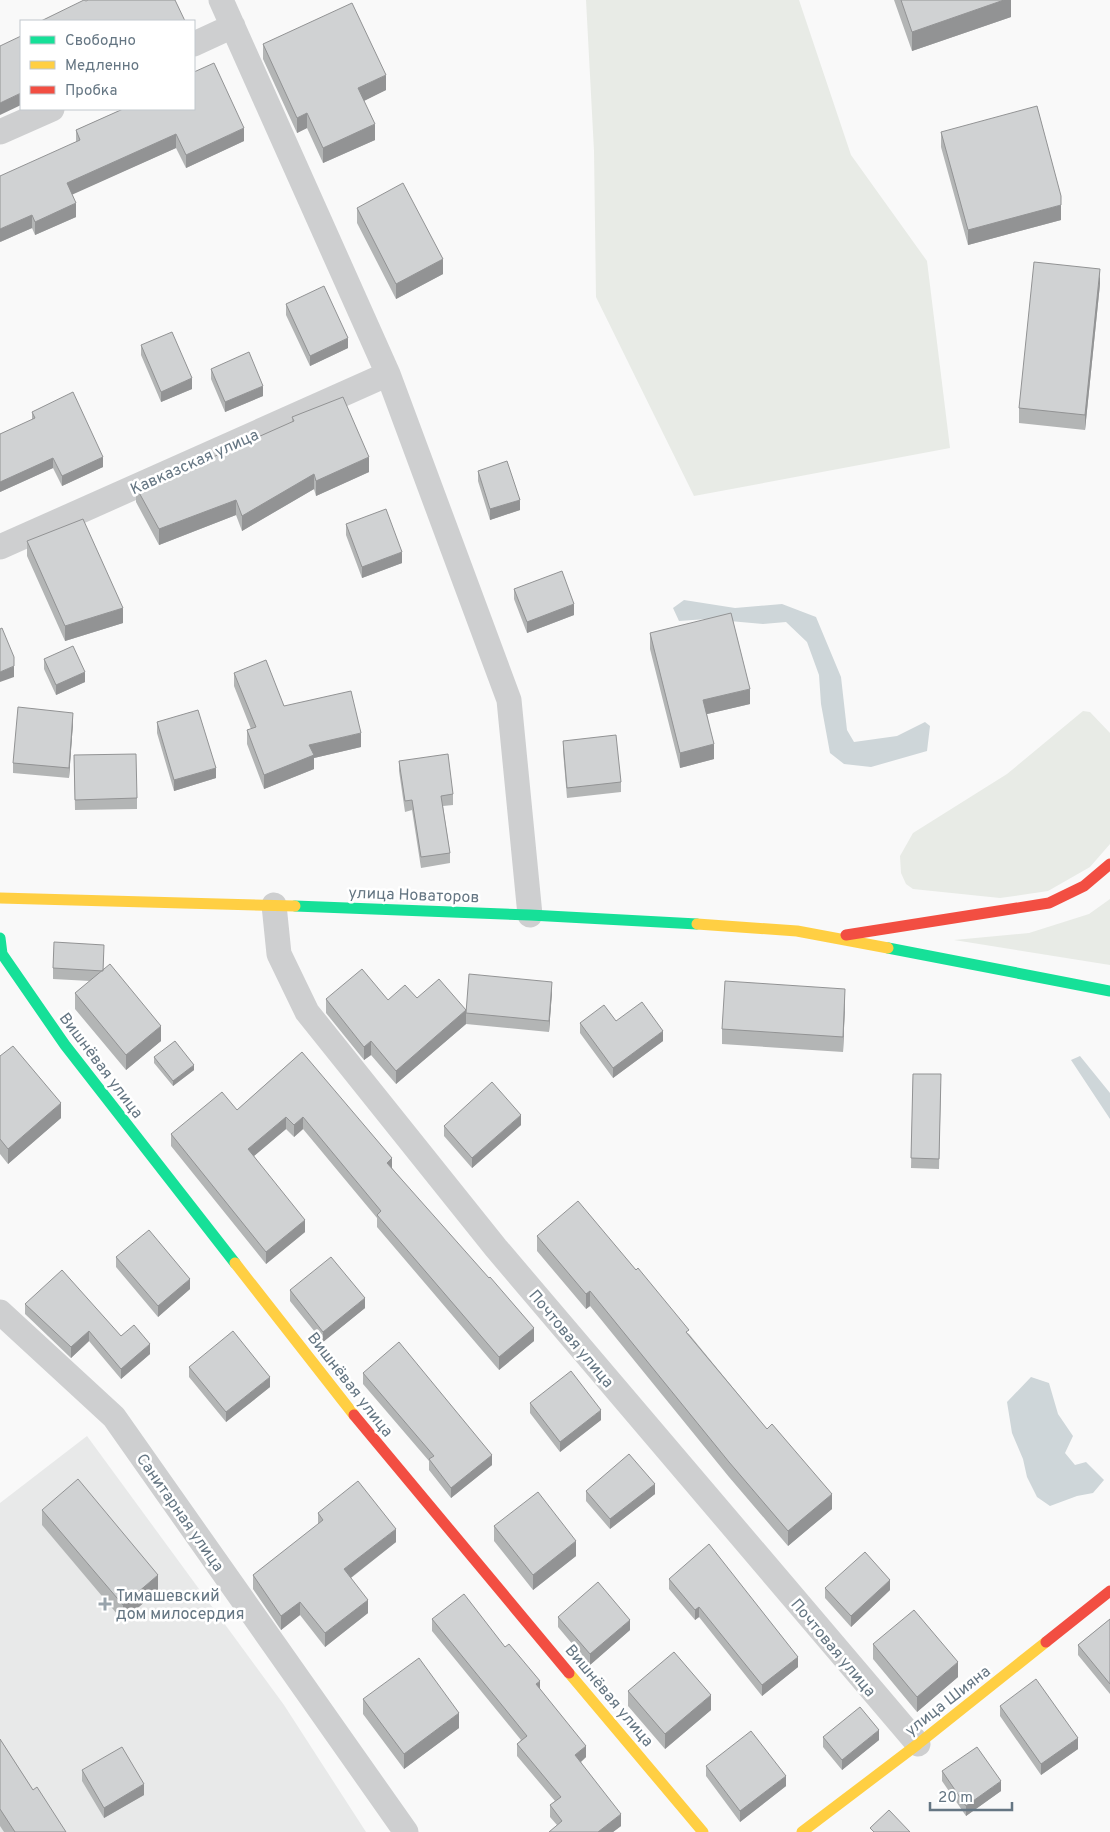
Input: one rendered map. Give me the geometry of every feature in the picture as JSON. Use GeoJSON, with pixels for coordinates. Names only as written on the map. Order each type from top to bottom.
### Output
{"type":"FeatureCollection","features":[{"type":"Feature","properties":{"kind":"street"},"geometry":{"type":"LineString","coordinates":[[221,0],[388,374],[509,700],[530,915]]}},
{"type":"Feature","properties":{"kind":"street"},"geometry":{"type":"LineString","coordinates":[[195,44],[233,26]]}},
{"type":"Feature","properties":{"kind":"street"},"geometry":{"type":"LineString","coordinates":[[0,132],[50,110]]}},
{"type":"Feature","properties":{"kind":"street","name":"Кавказская улица"},"geometry":{"type":"LineString","coordinates":[[0,547],[388,374]]}},
{"type":"Feature","properties":{"kind":"street"},"geometry":{"type":"LineString","coordinates":[[826,938],[1049,903],[1084,886],[1110,864]]}},
{"type":"Feature","properties":{"kind":"street","name":"улица Новаторов"},"geometry":{"type":"LineString","coordinates":[[0,898],[274,905],[530,915],[769,928],[797,931],[1110,991]]}},
{"type":"Feature","properties":{"kind":"street","name":"Почтовая улица"},"geometry":{"type":"LineString","coordinates":[[274,905],[279,954],[308,1012],[496,1248],[918,1744]]}},
{"type":"Feature","properties":{"kind":"street","name":"Вишнёвая улица"},"geometry":{"type":"LineString","coordinates":[[0,938],[2,954],[65,1045],[370,1435],[703,1832]]}},
{"type":"Feature","properties":{"kind":"street","name":"Санитарная улица"},"geometry":{"type":"LineString","coordinates":[[0,1312],[114,1417],[406,1832]]}},
{"type":"Feature","properties":{"kind":"street","name":"улица Шияна"},"geometry":{"type":"LineString","coordinates":[[802,1832],[918,1744],[1110,1591]]}},
{"type":"Feature","properties":{"kind":"shaded area"},"geometry":{"type":"Polygon","coordinates":[[[586,0],[799,0],[851,155],[927,261],[950,448],[694,496],[596,297],[594,151],[586,0]]]}},
{"type":"Feature","properties":{"kind":"shaded area"},"geometry":{"type":"Polygon","coordinates":[[[684,600],[735,608],[782,604],[816,617],[841,677],[847,730],[854,742],[897,736],[925,722],[930,726],[927,751],[871,767],[844,764],[830,753],[821,704],[819,675],[807,642],[786,622],[763,624],[707,619],[679,621],[673,608],[684,600]]]}},
{"type":"Feature","properties":{"kind":"shaded area"},"geometry":{"type":"Polygon","coordinates":[[[1083,711],[1090,712],[1110,733],[1110,844],[1090,867],[1048,891],[1000,898],[913,889],[906,884],[901,873],[900,856],[913,833],[1007,774],[1083,711]]]}},
{"type":"Feature","properties":{"kind":"shaded area"},"geometry":{"type":"Polygon","coordinates":[[[1110,899],[1110,965],[954,940],[1029,933],[1089,914],[1110,899]]]}},
{"type":"Feature","properties":{"kind":"shaded area"},"geometry":{"type":"Polygon","coordinates":[[[1080,1056],[1110,1093],[1110,1119],[1071,1060],[1080,1056]]]}},
{"type":"Feature","properties":{"kind":"shaded area"},"geometry":{"type":"Polygon","coordinates":[[[1031,1377],[1049,1383],[1058,1414],[1073,1436],[1065,1453],[1075,1465],[1086,1462],[1104,1480],[1093,1493],[1077,1496],[1050,1506],[1037,1497],[1027,1477],[1023,1459],[1012,1433],[1007,1402],[1031,1377]]]}},
{"type":"Feature","properties":{"kind":"shaded area","name":"Тимашевский дом милосердия"},"geometry":{"type":"Polygon","coordinates":[[[87,1436],[284,1705],[366,1832],[0,1832],[0,1503],[87,1436]]]}},
{"type":"Feature","properties":{"kind":"building"},"geometry":{"type":"Polygon","coordinates":[[[84,0],[175,0],[185,20],[43,20],[84,0]]]}},
{"type":"Feature","properties":{"kind":"building"},"geometry":{"type":"Polygon","coordinates":[[[901,0],[1004,0],[912,32],[901,0]]]}},
{"type":"Feature","properties":{"kind":"building"},"geometry":{"type":"Polygon","coordinates":[[[352,3],[386,75],[358,88],[375,124],[323,148],[307,113],[297,118],[263,44],[352,3]]]}},
{"type":"Feature","properties":{"kind":"building"},"geometry":{"type":"Polygon","coordinates":[[[20,36],[20,93],[0,103],[0,46],[20,36]]]}},
{"type":"Feature","properties":{"kind":"building"},"geometry":{"type":"Polygon","coordinates":[[[214,63],[244,128],[186,155],[176,134],[67,183],[76,203],[35,222],[32,215],[0,229],[0,176],[80,140],[76,130],[121,110],[195,110],[195,72],[214,63]]]}},
{"type":"Feature","properties":{"kind":"building"},"geometry":{"type":"Polygon","coordinates":[[[1037,106],[1061,196],[1061,205],[968,230],[941,132],[1037,106]]]}},
{"type":"Feature","properties":{"kind":"building"},"geometry":{"type":"Polygon","coordinates":[[[403,183],[443,259],[396,284],[357,208],[403,183]]]}},
{"type":"Feature","properties":{"kind":"building"},"geometry":{"type":"Polygon","coordinates":[[[1034,262],[1100,269],[1085,415],[1019,408],[1034,262]]]}},
{"type":"Feature","properties":{"kind":"building"},"geometry":{"type":"Polygon","coordinates":[[[324,286],[348,338],[310,356],[286,304],[324,286]]]}},
{"type":"Feature","properties":{"kind":"building"},"geometry":{"type":"Polygon","coordinates":[[[172,332],[192,378],[161,392],[141,345],[172,332]]]}},
{"type":"Feature","properties":{"kind":"building"},"geometry":{"type":"Polygon","coordinates":[[[249,352],[263,386],[225,402],[211,369],[249,352]]]}},
{"type":"Feature","properties":{"kind":"building"},"geometry":{"type":"Polygon","coordinates":[[[73,392],[103,457],[62,476],[53,458],[0,482],[0,434],[35,418],[32,412],[73,392]]]}},
{"type":"Feature","properties":{"kind":"building"},"geometry":{"type":"Polygon","coordinates":[[[343,397],[369,457],[316,481],[314,474],[242,516],[236,500],[159,529],[136,487],[203,459],[204,461],[294,421],[292,417],[343,397]]]}},
{"type":"Feature","properties":{"kind":"building"},"geometry":{"type":"Polygon","coordinates":[[[507,461],[520,500],[490,509],[478,471],[507,461]]]}},
{"type":"Feature","properties":{"kind":"building"},"geometry":{"type":"Polygon","coordinates":[[[386,509],[402,552],[362,567],[346,524],[386,509]]]}},
{"type":"Feature","properties":{"kind":"building"},"geometry":{"type":"Polygon","coordinates":[[[83,519],[123,608],[65,626],[27,541],[83,519]]]}},
{"type":"Feature","properties":{"kind":"building"},"geometry":{"type":"Polygon","coordinates":[[[562,571],[574,604],[527,622],[514,589],[562,571]]]}},
{"type":"Feature","properties":{"kind":"building"},"geometry":{"type":"Polygon","coordinates":[[[731,613],[750,689],[703,700],[714,744],[680,753],[650,633],[731,613]]]}},
{"type":"Feature","properties":{"kind":"building"},"geometry":{"type":"Polygon","coordinates":[[[2,628],[14,657],[14,666],[0,672],[0,629],[2,628]]]}},
{"type":"Feature","properties":{"kind":"building"},"geometry":{"type":"Polygon","coordinates":[[[73,646],[85,672],[56,685],[44,659],[73,646]]]}},
{"type":"Feature","properties":{"kind":"building"},"geometry":{"type":"Polygon","coordinates":[[[266,660],[284,706],[351,691],[361,733],[309,745],[314,755],[264,775],[247,730],[256,727],[234,673],[266,660]]]}},
{"type":"Feature","properties":{"kind":"building"},"geometry":{"type":"Polygon","coordinates":[[[18,707],[73,713],[69,768],[13,763],[18,707]]]}},
{"type":"Feature","properties":{"kind":"building"},"geometry":{"type":"Polygon","coordinates":[[[198,710],[216,768],[174,780],[157,722],[198,710]]]}},
{"type":"Feature","properties":{"kind":"building"},"geometry":{"type":"Polygon","coordinates":[[[616,735],[621,782],[567,788],[563,741],[616,735]]]}},
{"type":"Feature","properties":{"kind":"building"},"geometry":{"type":"Polygon","coordinates":[[[136,754],[137,798],[75,800],[74,755],[136,754]]]}},
{"type":"Feature","properties":{"kind":"building"},"geometry":{"type":"Polygon","coordinates":[[[448,754],[453,794],[441,796],[450,853],[421,857],[412,800],[405,801],[399,761],[448,754]]]}},
{"type":"Feature","properties":{"kind":"building"},"geometry":{"type":"Polygon","coordinates":[[[54,942],[104,945],[103,971],[53,968],[54,942]]]}},
{"type":"Feature","properties":{"kind":"building"},"geometry":{"type":"Polygon","coordinates":[[[110,964],[161,1026],[126,1055],[75,993],[110,964]]]}},
{"type":"Feature","properties":{"kind":"building"},"geometry":{"type":"Polygon","coordinates":[[[362,969],[388,1000],[405,985],[417,998],[439,979],[466,1010],[396,1071],[371,1041],[364,1047],[326,999],[362,969]]]}},
{"type":"Feature","properties":{"kind":"building"},"geometry":{"type":"Polygon","coordinates":[[[469,974],[552,982],[549,1021],[466,1013],[469,974]]]}},
{"type":"Feature","properties":{"kind":"building"},"geometry":{"type":"Polygon","coordinates":[[[725,981],[845,989],[843,1037],[722,1029],[725,981]]]}},
{"type":"Feature","properties":{"kind":"building"},"geometry":{"type":"Polygon","coordinates":[[[642,1002],[663,1031],[613,1068],[580,1023],[604,1005],[616,1021],[642,1002]]]}},
{"type":"Feature","properties":{"kind":"building"},"geometry":{"type":"Polygon","coordinates":[[[175,1041],[194,1065],[173,1081],[154,1057],[175,1041]]]}},
{"type":"Feature","properties":{"kind":"building"},"geometry":{"type":"Polygon","coordinates":[[[13,1046],[61,1103],[8,1149],[0,1139],[0,1056],[13,1046]]]}},
{"type":"Feature","properties":{"kind":"building"},"geometry":{"type":"Polygon","coordinates":[[[302,1052],[392,1158],[387,1163],[534,1328],[499,1357],[377,1215],[381,1211],[303,1117],[294,1125],[286,1117],[248,1149],[305,1220],[266,1252],[171,1134],[222,1092],[237,1110],[302,1052]]]}},
{"type":"Feature","properties":{"kind":"building"},"geometry":{"type":"Polygon","coordinates":[[[913,1074],[941,1074],[939,1159],[911,1158],[913,1074]]]}},
{"type":"Feature","properties":{"kind":"building"},"geometry":{"type":"Polygon","coordinates":[[[492,1082],[521,1115],[472,1158],[444,1126],[492,1082]]]}},
{"type":"Feature","properties":{"kind":"building"},"geometry":{"type":"Polygon","coordinates":[[[578,1201],[636,1270],[638,1268],[689,1330],[686,1332],[767,1429],[772,1424],[832,1494],[788,1531],[729,1462],[590,1291],[586,1294],[537,1236],[578,1201]]]}},
{"type":"Feature","properties":{"kind":"building"},"geometry":{"type":"Polygon","coordinates":[[[149,1230],[190,1279],[158,1306],[116,1257],[149,1230]]]}},
{"type":"Feature","properties":{"kind":"building"},"geometry":{"type":"Polygon","coordinates":[[[331,1257],[365,1298],[323,1332],[290,1290],[331,1257]]]}},
{"type":"Feature","properties":{"kind":"building"},"geometry":{"type":"Polygon","coordinates":[[[62,1270],[121,1336],[134,1325],[150,1344],[121,1369],[89,1331],[71,1347],[25,1304],[62,1270]]]}},
{"type":"Feature","properties":{"kind":"building"},"geometry":{"type":"Polygon","coordinates":[[[233,1331],[270,1377],[226,1412],[189,1367],[233,1331]]]}},
{"type":"Feature","properties":{"kind":"building"},"geometry":{"type":"Polygon","coordinates":[[[399,1342],[492,1455],[451,1488],[429,1459],[434,1456],[363,1373],[399,1342]]]}},
{"type":"Feature","properties":{"kind":"building"},"geometry":{"type":"Polygon","coordinates":[[[571,1371],[601,1410],[560,1442],[530,1403],[571,1371]]]}},
{"type":"Feature","properties":{"kind":"building"},"geometry":{"type":"Polygon","coordinates":[[[629,1454],[655,1484],[610,1519],[586,1491],[629,1454]]]}},
{"type":"Feature","properties":{"kind":"building"},"geometry":{"type":"Polygon","coordinates":[[[78,1479],[158,1575],[123,1605],[42,1510],[78,1479]]]}},
{"type":"Feature","properties":{"kind":"building"},"geometry":{"type":"Polygon","coordinates":[[[358,1481],[396,1529],[344,1569],[368,1600],[325,1633],[300,1602],[281,1616],[253,1575],[323,1520],[318,1513],[358,1481]]]}},
{"type":"Feature","properties":{"kind":"building"},"geometry":{"type":"Polygon","coordinates":[[[538,1492],[576,1541],[533,1575],[494,1526],[538,1492]]]}},
{"type":"Feature","properties":{"kind":"building"},"geometry":{"type":"Polygon","coordinates":[[[709,1544],[798,1657],[762,1685],[699,1607],[695,1610],[669,1579],[709,1544]]]}},
{"type":"Feature","properties":{"kind":"building"},"geometry":{"type":"Polygon","coordinates":[[[865,1552],[890,1580],[851,1616],[825,1588],[865,1552]]]}},
{"type":"Feature","properties":{"kind":"building"},"geometry":{"type":"Polygon","coordinates":[[[598,1582],[630,1620],[590,1654],[558,1617],[598,1582]]]}},
{"type":"Feature","properties":{"kind":"building"},"geometry":{"type":"Polygon","coordinates":[[[464,1594],[505,1647],[509,1644],[540,1681],[536,1684],[586,1746],[575,1755],[621,1814],[598,1832],[549,1832],[562,1821],[550,1805],[561,1797],[517,1744],[527,1736],[432,1619],[464,1594]]]}},
{"type":"Feature","properties":{"kind":"building"},"geometry":{"type":"Polygon","coordinates":[[[914,1610],[958,1662],[917,1697],[873,1644],[914,1610]]]}},
{"type":"Feature","properties":{"kind":"building"},"geometry":{"type":"Polygon","coordinates":[[[1110,1619],[1110,1684],[1078,1645],[1110,1619]]]}},
{"type":"Feature","properties":{"kind":"building"},"geometry":{"type":"Polygon","coordinates":[[[674,1652],[711,1695],[665,1734],[628,1691],[674,1652]]]}},
{"type":"Feature","properties":{"kind":"building"},"geometry":{"type":"Polygon","coordinates":[[[419,1658],[459,1713],[404,1754],[363,1699],[419,1658]]]}},
{"type":"Feature","properties":{"kind":"building"},"geometry":{"type":"Polygon","coordinates":[[[1036,1679],[1078,1738],[1041,1764],[1000,1706],[1036,1679]]]}},
{"type":"Feature","properties":{"kind":"building"},"geometry":{"type":"Polygon","coordinates":[[[860,1707],[879,1730],[842,1760],[823,1737],[860,1707]]]}},
{"type":"Feature","properties":{"kind":"building"},"geometry":{"type":"Polygon","coordinates":[[[751,1731],[786,1776],[740,1811],[706,1766],[751,1731]]]}},
{"type":"Feature","properties":{"kind":"building"},"geometry":{"type":"Polygon","coordinates":[[[0,1739],[33,1790],[37,1787],[66,1832],[15,1832],[0,1809],[0,1739]]]}},
{"type":"Feature","properties":{"kind":"building"},"geometry":{"type":"Polygon","coordinates":[[[122,1747],[144,1784],[104,1808],[82,1770],[122,1747]]]}},
{"type":"Feature","properties":{"kind":"building"},"geometry":{"type":"Polygon","coordinates":[[[977,1747],[1001,1781],[966,1806],[942,1771],[977,1747]]]}},
{"type":"Feature","properties":{"kind":"building"},"geometry":{"type":"Polygon","coordinates":[[[889,1810],[910,1832],[874,1832],[870,1828],[889,1810]]]}},
{"type":"Feature","properties":{"kind":"traffic: fast"},"geometry":{"type":"LineString","coordinates":[[295,906],[530,915],[697,924]]}},
{"type":"Feature","properties":{"kind":"traffic: fast"},"geometry":{"type":"LineString","coordinates":[[0,938],[2,954],[65,1045],[235,1263]]}},
{"type":"Feature","properties":{"kind":"traffic: fast"},"geometry":{"type":"LineString","coordinates":[[888,948],[1110,991]]}},
{"type":"Feature","properties":{"kind":"traffic: slow"},"geometry":{"type":"LineString","coordinates":[[0,898],[295,906]]}},
{"type":"Feature","properties":{"kind":"traffic: slow"},"geometry":{"type":"LineString","coordinates":[[697,924],[797,931],[888,948]]}},
{"type":"Feature","properties":{"kind":"traffic: slow"},"geometry":{"type":"LineString","coordinates":[[235,1263],[354,1415]]}},
{"type":"Feature","properties":{"kind":"traffic: slow"},"geometry":{"type":"LineString","coordinates":[[802,1832],[918,1744],[1046,1642]]}},
{"type":"Feature","properties":{"kind":"traffic: slow"},"geometry":{"type":"LineString","coordinates":[[569,1673],[703,1832]]}},
{"type":"Feature","properties":{"kind":"traffic: jam"},"geometry":{"type":"LineString","coordinates":[[846,935],[1049,903],[1084,886],[1110,864]]}},
{"type":"Feature","properties":{"kind":"traffic: jam"},"geometry":{"type":"LineString","coordinates":[[354,1415],[569,1673]]}},
{"type":"Feature","properties":{"kind":"traffic: jam"},"geometry":{"type":"LineString","coordinates":[[1046,1642],[1110,1591]]}},
{"type":"Feature","properties":{"kind":"place","name":"Тимашевский дом милосердия"},"geometry":{"type":"Point","coordinates":[105,1604]}}]}
